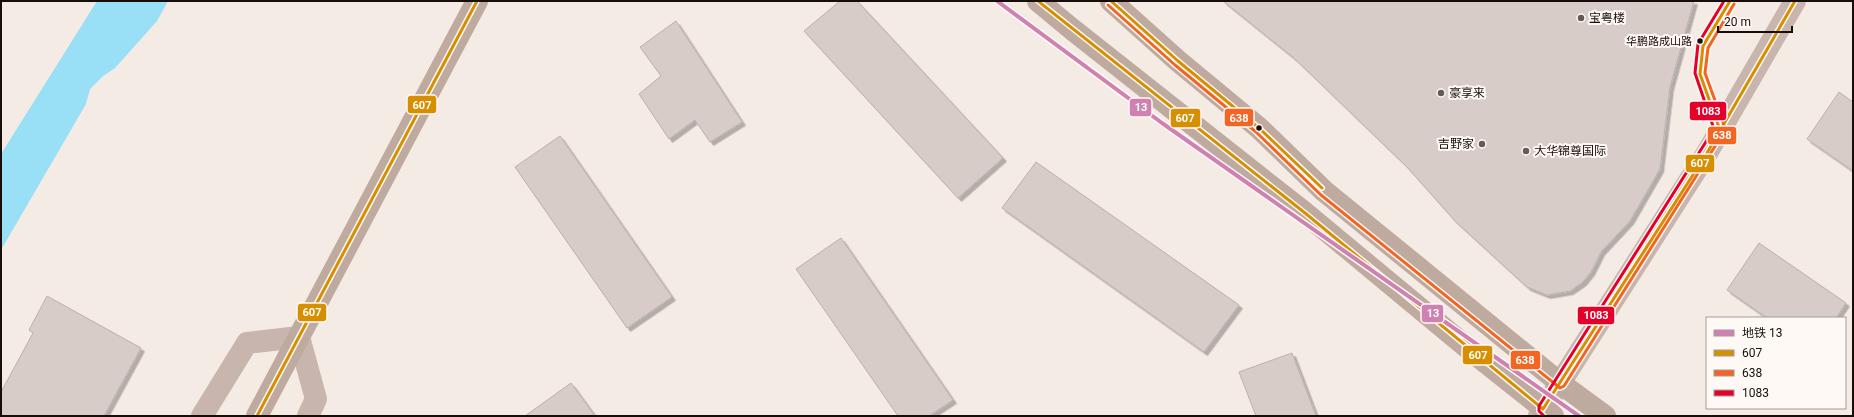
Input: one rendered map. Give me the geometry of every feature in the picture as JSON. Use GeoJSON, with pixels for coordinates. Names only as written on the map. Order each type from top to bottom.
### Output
{"type":"FeatureCollection","features":[{"type":"Feature","properties":{"kind":"main road"},"geometry":{"type":"LineString","coordinates":[[258,416],[477,1]]}},
{"type":"Feature","properties":{"kind":"main road"},"geometry":{"type":"LineString","coordinates":[[1038,1],[1306,213],[1545,414]]}},
{"type":"Feature","properties":{"kind":"main road"},"geometry":{"type":"LineString","coordinates":[[1111,1],[1178,61],[1259,128],[1324,191],[1560,383],[1604,416]]}},
{"type":"Feature","properties":{"kind":"street"},"geometry":{"type":"LineString","coordinates":[[1545,414],[1560,383],[1720,130],[1795,1]]}},
{"type":"Feature","properties":{"kind":"street"},"geometry":{"type":"LineString","coordinates":[[202,416],[247,343],[299,337],[316,399],[308,416]]}},
{"type":"Feature","properties":{"kind":"lane"},"geometry":{"type":"LineString","coordinates":[[1720,130],[1700,74],[1703,46],[1730,1]]}},
{"type":"Feature","properties":{"kind":"water"},"geometry":{"type":"Polygon","coordinates":[[[97,1],[168,1],[157,21],[115,68],[103,76],[90,89],[86,104],[1,250],[1,154],[97,1]]]}},
{"type":"Feature","properties":{"kind":"building"},"geometry":{"type":"Polygon","coordinates":[[[840,1],[857,1],[1003,158],[958,198],[804,31],[840,1]]]}},
{"type":"Feature","properties":{"kind":"building","name":"大华锦尊国际"},"geometry":{"type":"Polygon","coordinates":[[[1223,1],[1694,1],[1670,87],[1660,169],[1630,221],[1601,252],[1591,272],[1583,282],[1570,291],[1547,295],[1527,287],[1455,221],[1406,166],[1295,59],[1223,1]]]}},
{"type":"Feature","properties":{"kind":"building"},"geometry":{"type":"Polygon","coordinates":[[[676,21],[742,122],[710,142],[695,120],[669,139],[639,94],[661,76],[640,47],[676,21]]]}},
{"type":"Feature","properties":{"kind":"building"},"geometry":{"type":"Polygon","coordinates":[[[1839,92],[1853,102],[1853,171],[1807,139],[1839,92]]]}},
{"type":"Feature","properties":{"kind":"building"},"geometry":{"type":"Polygon","coordinates":[[[560,136],[672,297],[627,328],[515,167],[560,136]]]}},
{"type":"Feature","properties":{"kind":"building"},"geometry":{"type":"Polygon","coordinates":[[[1036,162],[1239,305],[1204,352],[1002,208],[1036,162]]]}},
{"type":"Feature","properties":{"kind":"building"},"geometry":{"type":"Polygon","coordinates":[[[841,238],[953,400],[929,416],[898,416],[796,269],[841,238]]]}},
{"type":"Feature","properties":{"kind":"building"},"geometry":{"type":"Polygon","coordinates":[[[1759,243],[1846,303],[1837,317],[1766,317],[1727,290],[1759,243]]]}},
{"type":"Feature","properties":{"kind":"building"},"geometry":{"type":"Polygon","coordinates":[[[47,296],[141,348],[104,416],[1,416],[1,392],[33,333],[29,330],[47,296]]]}},
{"type":"Feature","properties":{"kind":"building"},"geometry":{"type":"Polygon","coordinates":[[[1292,353],[1316,416],[1256,416],[1239,372],[1292,353]]]}},
{"type":"Feature","properties":{"kind":"building"},"geometry":{"type":"Polygon","coordinates":[[[571,383],[595,416],[525,416],[571,383]]]}},
{"type":"Feature","properties":{"kind":"metro line","name":"13"},"geometry":{"type":"LineString","coordinates":[[997,1],[1162,123],[1579,416]]}},
{"type":"Feature","properties":{"kind":"transit line","name":"607"},"geometry":{"type":"LineString","coordinates":[[257,416],[477,1]]}},
{"type":"Feature","properties":{"kind":"transit line","name":"607"},"geometry":{"type":"LineString","coordinates":[[1038,1],[1305,213],[1543,409],[1707,153],[1795,1]]}},
{"type":"Feature","properties":{"kind":"transit line","name":"607"},"geometry":{"type":"LineString","coordinates":[[1111,1],[1178,61],[1259,128],[1322,188]]}},
{"type":"Feature","properties":{"kind":"transit line","name":"1083"},"geometry":{"type":"LineString","coordinates":[[1544,416],[1539,411],[1539,406],[1714,129],[1695,73],[1698,44],[1724,1]]}},
{"type":"Feature","properties":{"kind":"transit line","name":"607"},"geometry":{"type":"LineString","coordinates":[[1720,130],[1700,74],[1703,46],[1730,1]]}},
{"type":"Feature","properties":{"kind":"transit line","name":"638"},"geometry":{"type":"LineString","coordinates":[[1108,5],[1175,65],[1256,132],[1321,195],[1560,388],[1564,386],[1724,132],[1725,128],[1705,73],[1708,48],[1734,4]]}},
{"type":"Feature","properties":{"kind":"place","name":"宝粤楼"},"geometry":{"type":"Point","coordinates":[1581,18]}},
{"type":"Feature","properties":{"kind":"place","name":"华鹏路成山路"},"geometry":{"type":"Point","coordinates":[1700,41]}},
{"type":"Feature","properties":{"kind":"place","name":"豪享来"},"geometry":{"type":"Point","coordinates":[1441,93]}},
{"type":"Feature","properties":{"kind":"place","name":"吉野家"},"geometry":{"type":"Point","coordinates":[1482,144]}},
{"type":"Feature","properties":{"kind":"place","name":"大华锦尊国际"},"geometry":{"type":"Point","coordinates":[1526,151]}}]}
